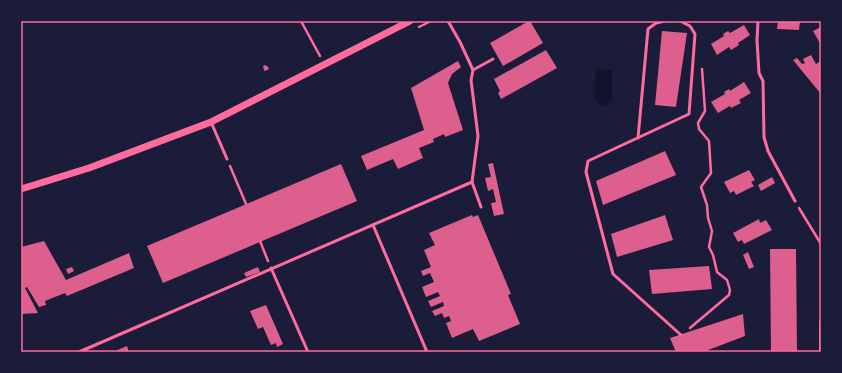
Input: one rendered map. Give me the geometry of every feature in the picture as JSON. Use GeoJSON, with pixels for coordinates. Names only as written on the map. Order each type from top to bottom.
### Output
{"type":"FeatureCollection","features":[{"type":"Feature","properties":{"kind":"street"},"geometry":{"type":"LineString","coordinates":[[21,189],[89,168],[211,122],[410,21]]}},
{"type":"Feature","properties":{"kind":"street"},"geometry":{"type":"LineString","coordinates":[[820,352],[821,322]]}},
{"type":"Feature","properties":{"kind":"lane"},"geometry":{"type":"LineString","coordinates":[[448,21],[473,70],[471,80],[478,136],[472,182],[481,207]]}},
{"type":"Feature","properties":{"kind":"lane"},"geometry":{"type":"LineString","coordinates":[[638,138],[648,29],[656,23],[665,21]]}},
{"type":"Feature","properties":{"kind":"lane"},"geometry":{"type":"LineString","coordinates":[[680,21],[690,26],[695,34],[689,114],[588,161],[586,172],[613,274],[681,335]]}},
{"type":"Feature","properties":{"kind":"lane"},"geometry":{"type":"LineString","coordinates":[[758,21],[757,40],[759,73],[763,81],[764,137],[768,151],[795,201]]}},
{"type":"Feature","properties":{"kind":"lane"},"geometry":{"type":"LineString","coordinates":[[473,70],[493,59]]}},
{"type":"Feature","properties":{"kind":"lane"},"geometry":{"type":"LineString","coordinates":[[211,122],[227,160]]}},
{"type":"Feature","properties":{"kind":"lane"},"geometry":{"type":"LineString","coordinates":[[79,352],[472,182]]}},
{"type":"Feature","properties":{"kind":"lane"},"geometry":{"type":"LineString","coordinates":[[373,225],[427,352]]}},
{"type":"Feature","properties":{"kind":"lane"},"geometry":{"type":"LineString","coordinates":[[271,268],[308,352]]}},
{"type":"Feature","properties":{"kind":"path"},"geometry":{"type":"LineString","coordinates":[[301,21],[324,65]]}},
{"type":"Feature","properties":{"kind":"path"},"geometry":{"type":"LineString","coordinates":[[690,328],[729,295],[730,290],[727,280],[717,272],[713,255],[709,247],[712,231],[708,218],[707,206],[701,187],[711,173],[709,141],[699,128],[698,123],[705,111],[702,66]]}},
{"type":"Feature","properties":{"kind":"path"},"geometry":{"type":"LineString","coordinates":[[233,174],[246,204]]}},
{"type":"Feature","properties":{"kind":"path"},"geometry":{"type":"LineString","coordinates":[[795,201],[821,244]]}},
{"type":"Feature","properties":{"kind":"path"},"geometry":{"type":"LineString","coordinates":[[260,241],[265,254]]}},
{"type":"Feature","properties":{"kind":"shaded area"},"geometry":{"type":"Polygon","coordinates":[[[596,69],[612,70],[612,101],[602,106],[594,98],[596,69]]]}},
{"type":"Feature","properties":{"kind":"building"},"geometry":{"type":"Polygon","coordinates":[[[529,21],[543,43],[503,66],[490,43],[529,21]]]}},
{"type":"Feature","properties":{"kind":"building"},"geometry":{"type":"Polygon","coordinates":[[[778,21],[800,21],[799,30],[777,29],[778,21]]]}},
{"type":"Feature","properties":{"kind":"building"},"geometry":{"type":"Polygon","coordinates":[[[744,25],[750,35],[731,50],[729,47],[717,55],[711,44],[724,36],[723,34],[728,31],[730,33],[744,25]]]}},
{"type":"Feature","properties":{"kind":"building"},"geometry":{"type":"Polygon","coordinates":[[[821,27],[821,45],[813,31],[821,27]]]}},
{"type":"Feature","properties":{"kind":"building"},"geometry":{"type":"Polygon","coordinates":[[[662,31],[687,33],[676,107],[655,105],[662,31]]]}},
{"type":"Feature","properties":{"kind":"building"},"geometry":{"type":"Polygon","coordinates":[[[546,50],[557,68],[501,99],[498,93],[500,91],[494,79],[546,50]]]}},
{"type":"Feature","properties":{"kind":"building"},"geometry":{"type":"Polygon","coordinates":[[[811,55],[816,64],[821,61],[821,70],[819,71],[821,73],[821,94],[793,60],[797,58],[802,64],[805,63],[803,59],[811,55]]]}},
{"type":"Feature","properties":{"kind":"building"},"geometry":{"type":"Polygon","coordinates":[[[458,61],[461,67],[452,74],[448,83],[463,130],[445,137],[444,134],[433,139],[434,142],[419,148],[423,158],[398,169],[393,159],[367,170],[361,156],[424,130],[411,88],[458,61]]]}},
{"type":"Feature","properties":{"kind":"building"},"geometry":{"type":"Polygon","coordinates":[[[265,65],[269,69],[265,71],[263,66],[265,65]]]}},
{"type":"Feature","properties":{"kind":"building"},"geometry":{"type":"Polygon","coordinates":[[[744,82],[751,93],[739,100],[741,103],[731,108],[730,106],[718,113],[711,102],[725,94],[724,92],[729,89],[730,91],[744,82]]]}},
{"type":"Feature","properties":{"kind":"building"},"geometry":{"type":"Polygon","coordinates":[[[665,151],[676,175],[603,205],[596,181],[665,151]]]}},
{"type":"Feature","properties":{"kind":"building"},"geometry":{"type":"Polygon","coordinates":[[[493,163],[504,214],[494,216],[491,203],[496,202],[493,189],[488,191],[485,178],[491,177],[488,164],[493,163]]]}},
{"type":"Feature","properties":{"kind":"building"},"geometry":{"type":"Polygon","coordinates":[[[341,164],[357,201],[163,283],[147,246],[341,164]]]}},
{"type":"Feature","properties":{"kind":"building"},"geometry":{"type":"Polygon","coordinates":[[[749,170],[755,180],[751,182],[754,186],[736,195],[734,191],[730,193],[724,182],[749,170]]]}},
{"type":"Feature","properties":{"kind":"building"},"geometry":{"type":"Polygon","coordinates":[[[772,177],[775,183],[761,191],[758,185],[772,177]]]}},
{"type":"Feature","properties":{"kind":"building"},"geometry":{"type":"Polygon","coordinates":[[[472,215],[473,217],[478,215],[511,294],[508,295],[520,324],[479,341],[473,329],[452,338],[446,323],[451,321],[449,316],[444,318],[442,313],[435,316],[432,311],[444,306],[443,302],[431,307],[428,301],[440,296],[438,292],[426,297],[422,287],[434,282],[430,273],[423,276],[421,271],[431,267],[424,250],[435,245],[429,233],[472,215]]]}},
{"type":"Feature","properties":{"kind":"building"},"geometry":{"type":"Polygon","coordinates":[[[665,215],[673,240],[617,257],[611,234],[665,215]]]}},
{"type":"Feature","properties":{"kind":"building"},"geometry":{"type":"Polygon","coordinates":[[[759,219],[760,223],[766,220],[772,230],[744,244],[742,240],[738,242],[733,233],[759,219]]]}},
{"type":"Feature","properties":{"kind":"building"},"geometry":{"type":"Polygon","coordinates":[[[44,241],[66,280],[129,253],[134,268],[67,296],[65,293],[45,301],[46,305],[39,307],[27,287],[25,288],[38,313],[21,314],[21,247],[44,241]]]}},
{"type":"Feature","properties":{"kind":"building"},"geometry":{"type":"Polygon","coordinates":[[[770,249],[796,249],[797,352],[771,352],[770,249]]]}},
{"type":"Feature","properties":{"kind":"building"},"geometry":{"type":"Polygon","coordinates":[[[748,252],[754,267],[749,269],[743,255],[748,252]]]}},
{"type":"Feature","properties":{"kind":"building"},"geometry":{"type":"Polygon","coordinates":[[[709,266],[712,289],[652,294],[649,270],[709,266]]]}},
{"type":"Feature","properties":{"kind":"building"},"geometry":{"type":"Polygon","coordinates":[[[72,267],[74,271],[68,274],[66,269],[72,267]]]}},
{"type":"Feature","properties":{"kind":"building"},"geometry":{"type":"Polygon","coordinates":[[[258,267],[260,272],[246,277],[244,273],[258,267]]]}},
{"type":"Feature","properties":{"kind":"building"},"geometry":{"type":"Polygon","coordinates":[[[266,305],[283,344],[277,347],[276,343],[271,345],[263,327],[258,329],[250,311],[266,305]]]}},
{"type":"Feature","properties":{"kind":"building"},"geometry":{"type":"Polygon","coordinates":[[[743,314],[745,336],[703,352],[676,352],[670,338],[743,314]]]}},
{"type":"Feature","properties":{"kind":"building"},"geometry":{"type":"Polygon","coordinates":[[[127,346],[129,352],[113,352],[127,346]]]}}]}
